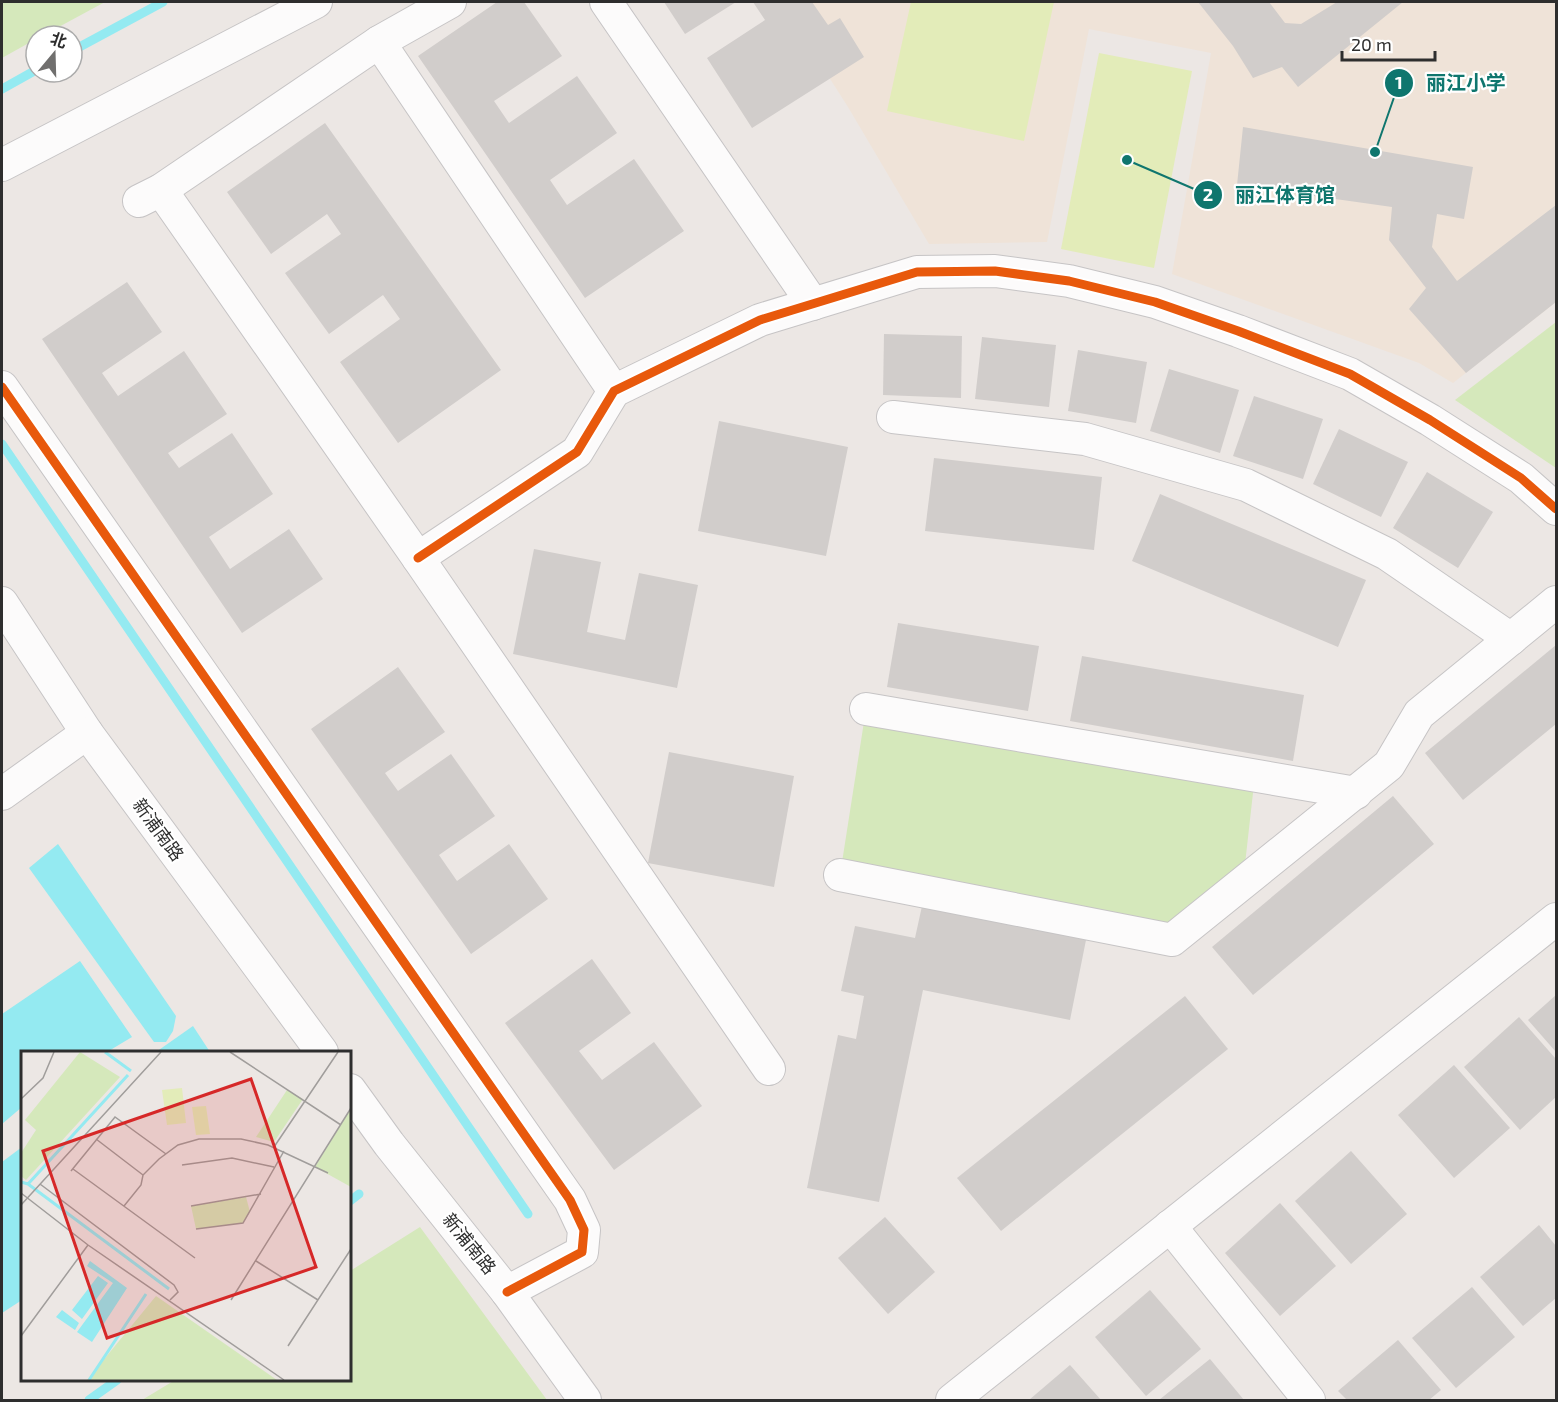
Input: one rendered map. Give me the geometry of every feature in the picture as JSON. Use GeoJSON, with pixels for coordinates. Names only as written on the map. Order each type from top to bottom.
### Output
{"type":"FeatureCollection","features":[{"type":"Feature","properties":{"kind":"street"},"geometry":{"type":"LineString","coordinates":[[2,165],[316,2]]}},
{"type":"Feature","properties":{"kind":"street"},"geometry":{"type":"LineString","coordinates":[[450,2],[379,42],[150,196],[418,558],[769,1069]]}},
{"type":"Feature","properties":{"kind":"street"},"geometry":{"type":"LineString","coordinates":[[606,2],[813,304]]}},
{"type":"Feature","properties":{"kind":"street"},"geometry":{"type":"LineString","coordinates":[[379,42],[614,392]]}},
{"type":"Feature","properties":{"kind":"street"},"geometry":{"type":"LineString","coordinates":[[418,558],[577,452],[614,392],[760,320],[917,272],[995,271],[1069,281],[1155,302],[1238,331],[1350,374],[1430,420],[1521,478],[1557,509]]}},
{"type":"Feature","properties":{"kind":"street"},"geometry":{"type":"LineString","coordinates":[[2,387],[570,1200],[584,1230],[582,1252],[507,1292]]}},
{"type":"Feature","properties":{"kind":"street"},"geometry":{"type":"LineString","coordinates":[[893,417],[1085,439],[1246,485],[1387,554],[1512,639]]}},
{"type":"Feature","properties":{"kind":"street"},"geometry":{"type":"LineString","coordinates":[[840,875],[1172,940],[1389,765],[1419,714],[1557,602]]}},
{"type":"Feature","properties":{"kind":"street","name":"新浦南路"},"geometry":{"type":"LineString","coordinates":[[2,603],[87,734],[321,1051]]}},
{"type":"Feature","properties":{"kind":"street"},"geometry":{"type":"LineString","coordinates":[[866,709],[1356,793]]}},
{"type":"Feature","properties":{"kind":"street"},"geometry":{"type":"LineString","coordinates":[[2,794],[87,734]]}},
{"type":"Feature","properties":{"kind":"street"},"geometry":{"type":"LineString","coordinates":[[952,1401],[1557,919]]}},
{"type":"Feature","properties":{"kind":"street","name":"新浦南路"},"geometry":{"type":"LineString","coordinates":[[351,1091],[507,1292],[585,1401]]}},
{"type":"Feature","properties":{"kind":"street"},"geometry":{"type":"LineString","coordinates":[[1170,1226],[1309,1401]]}},
{"type":"Feature","properties":{"kind":"shaded area"},"geometry":{"type":"Polygon","coordinates":[[[781,2],[1556,2],[1556,302],[1453,383],[1419,363],[1172,274],[1211,53],[1089,29],[1047,242],[929,244],[848,107],[781,2]]]}},
{"type":"Feature","properties":{"kind":"green space"},"geometry":{"type":"Polygon","coordinates":[[[2,2],[105,2],[64,24],[24,24],[24,46],[2,58],[2,2]]]}},
{"type":"Feature","properties":{"kind":"green space"},"geometry":{"type":"Polygon","coordinates":[[[911,2],[1054,2],[1024,141],[887,111],[911,2]]]}},
{"type":"Feature","properties":{"kind":"green space"},"geometry":{"type":"Polygon","coordinates":[[[1099,53],[1192,71],[1154,268],[1061,249],[1099,53]]]}},
{"type":"Feature","properties":{"kind":"green space"},"geometry":{"type":"Polygon","coordinates":[[[1556,322],[1556,468],[1455,400],[1556,322]]]}},
{"type":"Feature","properties":{"kind":"green space"},"geometry":{"type":"Polygon","coordinates":[[[866,709],[1255,775],[1243,882],[1172,940],[840,875],[866,709]]]}},
{"type":"Feature","properties":{"kind":"green space"},"geometry":{"type":"Polygon","coordinates":[[[420,1227],[547,1400],[142,1400],[173,1381],[351,1381],[351,1270],[420,1227]]]}},
{"type":"Feature","properties":{"kind":"water"},"geometry":{"type":"Polygon","coordinates":[[[58,844],[176,1016],[173,1031],[166,1042],[154,1042],[29,868],[58,844]]]}},
{"type":"Feature","properties":{"kind":"water"},"geometry":{"type":"Polygon","coordinates":[[[80,961],[132,1037],[109,1051],[21,1051],[21,1108],[2,1124],[2,1014],[80,961]]]}},
{"type":"Feature","properties":{"kind":"water"},"geometry":{"type":"Polygon","coordinates":[[[193,1026],[209,1051],[157,1051],[193,1026]]]}},
{"type":"Feature","properties":{"kind":"water"},"geometry":{"type":"Polygon","coordinates":[[[21,1148],[21,1301],[2,1313],[2,1162],[21,1148]]]}},
{"type":"Feature","properties":{"kind":"building"},"geometry":{"type":"Polygon","coordinates":[[[497,2],[524,2],[562,56],[494,101],[509,123],[577,76],[617,133],[550,180],[567,205],[634,159],[684,231],[585,298],[418,56],[497,2]]]}},
{"type":"Feature","properties":{"kind":"building"},"geometry":{"type":"Polygon","coordinates":[[[664,2],[736,2],[685,34],[664,2]]]}},
{"type":"Feature","properties":{"kind":"building"},"geometry":{"type":"Polygon","coordinates":[[[753,2],[812,2],[828,25],[840,18],[864,57],[752,128],[707,58],[765,20],[753,2]]]}},
{"type":"Feature","properties":{"kind":"building"},"geometry":{"type":"Polygon","coordinates":[[[1198,2],[1269,2],[1285,23],[1301,24],[1337,2],[1403,2],[1298,87],[1282,67],[1253,78],[1233,46],[1198,2]]]}},
{"type":"Feature","properties":{"kind":"building"},"geometry":{"type":"Polygon","coordinates":[[[325,123],[501,370],[398,443],[340,362],[400,319],[383,295],[329,334],[285,273],[341,234],[327,214],[271,254],[227,192],[325,123]]]}},
{"type":"Feature","properties":{"kind":"building"},"geometry":{"type":"Polygon","coordinates":[[[1243,127],[1473,167],[1464,219],[1437,214],[1432,247],[1457,281],[1556,205],[1556,302],[1466,373],[1409,309],[1426,288],[1389,240],[1392,207],[1237,185],[1243,127]]]}},
{"type":"Feature","properties":{"kind":"building"},"geometry":{"type":"Polygon","coordinates":[[[127,282],[162,332],[102,373],[118,396],[184,351],[227,414],[168,453],[179,468],[232,433],[273,494],[209,537],[230,569],[289,529],[323,579],[242,633],[42,339],[127,282]]]}},
{"type":"Feature","properties":{"kind":"building"},"geometry":{"type":"Polygon","coordinates":[[[884,334],[962,336],[961,398],[883,395],[884,334]]]}},
{"type":"Feature","properties":{"kind":"building"},"geometry":{"type":"Polygon","coordinates":[[[982,337],[1056,345],[1049,407],[975,399],[982,337]]]}},
{"type":"Feature","properties":{"kind":"building"},"geometry":{"type":"Polygon","coordinates":[[[1078,350],[1147,362],[1136,423],[1068,411],[1078,350]]]}},
{"type":"Feature","properties":{"kind":"building"},"geometry":{"type":"Polygon","coordinates":[[[1169,369],[1239,390],[1220,453],[1150,431],[1169,369]]]}},
{"type":"Feature","properties":{"kind":"building"},"geometry":{"type":"Polygon","coordinates":[[[1254,396],[1323,419],[1303,479],[1233,456],[1254,396]]]}},
{"type":"Feature","properties":{"kind":"building"},"geometry":{"type":"Polygon","coordinates":[[[719,421],[848,447],[826,556],[698,531],[719,421]]]}},
{"type":"Feature","properties":{"kind":"building"},"geometry":{"type":"Polygon","coordinates":[[[1339,429],[1408,462],[1381,517],[1313,484],[1339,429]]]}},
{"type":"Feature","properties":{"kind":"building"},"geometry":{"type":"Polygon","coordinates":[[[934,458],[1102,477],[1094,550],[925,531],[934,458]]]}},
{"type":"Feature","properties":{"kind":"building"},"geometry":{"type":"Polygon","coordinates":[[[1427,472],[1493,512],[1458,568],[1393,528],[1427,472]]]}},
{"type":"Feature","properties":{"kind":"building"},"geometry":{"type":"Polygon","coordinates":[[[1160,494],[1366,580],[1338,647],[1132,561],[1160,494]]]}},
{"type":"Feature","properties":{"kind":"building"},"geometry":{"type":"Polygon","coordinates":[[[534,549],[601,562],[587,632],[625,640],[639,573],[698,585],[677,688],[513,654],[534,549]]]}},
{"type":"Feature","properties":{"kind":"building"},"geometry":{"type":"Polygon","coordinates":[[[898,623],[1039,646],[1028,711],[887,687],[898,623]]]}},
{"type":"Feature","properties":{"kind":"building"},"geometry":{"type":"Polygon","coordinates":[[[1556,645],[1556,724],[1463,800],[1425,753],[1556,645]]]}},
{"type":"Feature","properties":{"kind":"building"},"geometry":{"type":"Polygon","coordinates":[[[1082,656],[1304,695],[1293,761],[1070,721],[1082,656]]]}},
{"type":"Feature","properties":{"kind":"building"},"geometry":{"type":"Polygon","coordinates":[[[398,667],[445,732],[385,773],[398,791],[451,754],[495,816],[439,855],[457,881],[509,844],[548,899],[471,954],[311,729],[398,667]]]}},
{"type":"Feature","properties":{"kind":"building"},"geometry":{"type":"Polygon","coordinates":[[[669,752],[794,776],[774,887],[648,863],[669,752]]]}},
{"type":"Feature","properties":{"kind":"building"},"geometry":{"type":"Polygon","coordinates":[[[1393,796],[1434,844],[1253,995],[1212,947],[1393,796]]]}},
{"type":"Feature","properties":{"kind":"building"},"geometry":{"type":"Polygon","coordinates":[[[922,906],[1086,940],[1070,1020],[923,990],[879,1202],[807,1188],[838,1035],[856,1039],[864,996],[841,991],[855,926],[915,938],[922,906]]]}},
{"type":"Feature","properties":{"kind":"building"},"geometry":{"type":"Polygon","coordinates":[[[592,959],[631,1013],[579,1051],[602,1080],[654,1042],[702,1106],[614,1170],[505,1023],[592,959]]]}},
{"type":"Feature","properties":{"kind":"building"},"geometry":{"type":"Polygon","coordinates":[[[1556,995],[1556,1052],[1528,1020],[1556,995]]]}},
{"type":"Feature","properties":{"kind":"building"},"geometry":{"type":"Polygon","coordinates":[[[1185,996],[1228,1049],[1001,1231],[957,1178],[1185,996]]]}},
{"type":"Feature","properties":{"kind":"building"},"geometry":{"type":"Polygon","coordinates":[[[1519,1017],[1556,1059],[1556,1097],[1520,1130],[1464,1067],[1519,1017]]]}},
{"type":"Feature","properties":{"kind":"building"},"geometry":{"type":"Polygon","coordinates":[[[1454,1065],[1510,1128],[1454,1178],[1398,1115],[1454,1065]]]}},
{"type":"Feature","properties":{"kind":"building"},"geometry":{"type":"Polygon","coordinates":[[[1351,1151],[1407,1214],[1351,1264],[1295,1201],[1351,1151]]]}},
{"type":"Feature","properties":{"kind":"building"},"geometry":{"type":"Polygon","coordinates":[[[1280,1203],[1336,1266],[1280,1316],[1225,1253],[1280,1203]]]}},
{"type":"Feature","properties":{"kind":"building"},"geometry":{"type":"Polygon","coordinates":[[[885,1217],[935,1272],[888,1314],[838,1258],[885,1217]]]}},
{"type":"Feature","properties":{"kind":"building"},"geometry":{"type":"Polygon","coordinates":[[[1539,1225],[1556,1246],[1556,1298],[1523,1326],[1480,1277],[1539,1225]]]}},
{"type":"Feature","properties":{"kind":"building"},"geometry":{"type":"Polygon","coordinates":[[[1472,1287],[1515,1337],[1456,1388],[1412,1338],[1472,1287]]]}},
{"type":"Feature","properties":{"kind":"building"},"geometry":{"type":"Polygon","coordinates":[[[1150,1290],[1201,1349],[1146,1396],[1095,1337],[1150,1290]]]}},
{"type":"Feature","properties":{"kind":"building"},"geometry":{"type":"Polygon","coordinates":[[[1398,1340],[1441,1390],[1429,1400],[1347,1400],[1338,1391],[1398,1340]]]}},
{"type":"Feature","properties":{"kind":"building"},"geometry":{"type":"Polygon","coordinates":[[[1210,1359],[1244,1400],[1159,1400],[1210,1359]]]}},
{"type":"Feature","properties":{"kind":"building"},"geometry":{"type":"Polygon","coordinates":[[[1070,1365],[1101,1400],[1029,1400],[1070,1365]]]}},
{"type":"Feature","properties":{"kind":"waterway"},"geometry":{"type":"LineString","coordinates":[[84,45],[163,2]]}},
{"type":"Feature","properties":{"kind":"waterway"},"geometry":{"type":"LineString","coordinates":[[2,89],[24,77]]}},
{"type":"Feature","properties":{"kind":"waterway"},"geometry":{"type":"LineString","coordinates":[[2,444],[528,1214]]}},
{"type":"Feature","properties":{"kind":"waterway"},"geometry":{"type":"LineString","coordinates":[[351,1200],[359,1194]]}},
{"type":"Feature","properties":{"kind":"waterway"},"geometry":{"type":"LineString","coordinates":[[89,1400],[116,1381]]}},
{"type":"Feature","properties":{"kind":"cycle path"},"geometry":{"type":"LineString","coordinates":[[418,558],[577,452],[614,391],[760,320],[917,272],[995,271],[1069,281],[1155,302],[1238,331],[1350,374],[1430,420],[1521,478],[1556,509]]}},
{"type":"Feature","properties":{"kind":"cycle path"},"geometry":{"type":"LineString","coordinates":[[2,387],[570,1200],[584,1230],[582,1252],[507,1292]]}},
{"type":"Feature","properties":{"kind":"place","name":"丽江小学"},"geometry":{"type":"Point","coordinates":[1375,152]}},
{"type":"Feature","properties":{"kind":"place","name":"丽江体育馆"},"geometry":{"type":"Point","coordinates":[1127,160]}}]}
